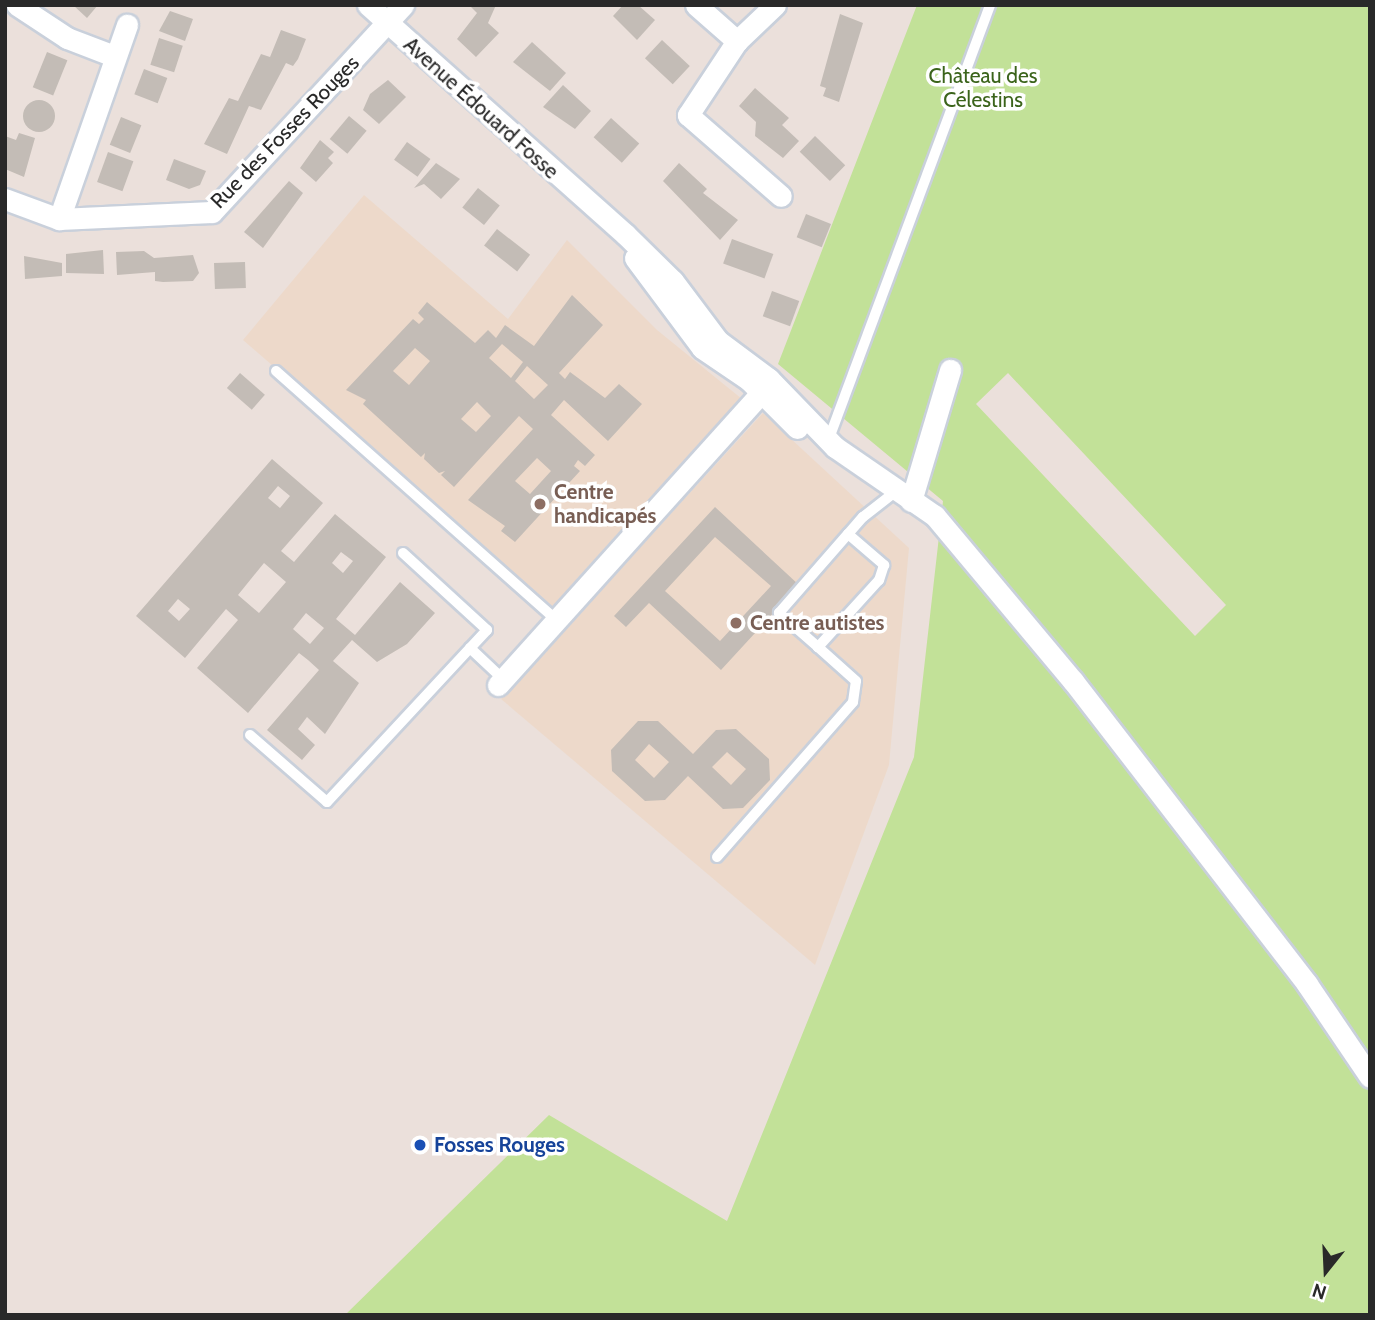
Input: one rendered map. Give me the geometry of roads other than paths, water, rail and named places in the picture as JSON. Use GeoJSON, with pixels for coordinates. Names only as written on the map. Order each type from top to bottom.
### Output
{"type":"FeatureCollection","features":[{"type":"Feature","properties":{"kind":"street","name":"Avenue Édouard Fosse"},"geometry":{"type":"LineString","coordinates":[[368,5],[595,211],[702,348],[767,387],[795,417],[818,449],[905,496]]}},
{"type":"Feature","properties":{"kind":"street","name":"Rue des Fosses Rouges"},"geometry":{"type":"LineString","coordinates":[[5,199],[59,219],[212,212],[402,5]]}},
{"type":"Feature","properties":{"kind":"street"},"geometry":{"type":"LineString","coordinates":[[696,5],[737,41]]}},
{"type":"Feature","properties":{"kind":"street"},"geometry":{"type":"LineString","coordinates":[[775,5],[737,41],[688,116],[781,196]]}},
{"type":"Feature","properties":{"kind":"street"},"geometry":{"type":"LineString","coordinates":[[21,6],[67,38],[114,57]]}},
{"type":"Feature","properties":{"kind":"street"},"geometry":{"type":"LineString","coordinates":[[59,219],[114,57],[128,25]]}},
{"type":"Feature","properties":{"kind":"street"},"geometry":{"type":"LineString","coordinates":[[905,496],[950,370]]}},
{"type":"Feature","properties":{"kind":"street"},"geometry":{"type":"LineString","coordinates":[[501,682],[767,387]]}},
{"type":"Feature","properties":{"kind":"street","name":"Avenue Édouard Fosse"},"geometry":{"type":"LineString","coordinates":[[795,417],[905,496],[951,534],[968,553],[1307,984],[1370,1077]]}},
{"type":"Feature","properties":{"kind":"lane"},"geometry":{"type":"LineString","coordinates":[[828,441],[990,5]]}},
{"type":"Feature","properties":{"kind":"lane"},"geometry":{"type":"LineString","coordinates":[[276,371],[556,620]]}},
{"type":"Feature","properties":{"kind":"lane"},"geometry":{"type":"LineString","coordinates":[[717,857],[853,702],[856,681],[779,613],[848,534],[905,496]]}},
{"type":"Feature","properties":{"kind":"lane"},"geometry":{"type":"LineString","coordinates":[[817,647],[879,580],[884,565],[848,534]]}},
{"type":"Feature","properties":{"kind":"lane"},"geometry":{"type":"LineString","coordinates":[[250,735],[327,802],[487,630],[403,553]]}},
{"type":"Feature","properties":{"kind":"lane"},"geometry":{"type":"LineString","coordinates":[[470,648],[501,682]]}},
{"type":"Feature","properties":{"kind":"place","name":"Centre handicapés"},"geometry":{"type":"Point","coordinates":[540,504]}},
{"type":"Feature","properties":{"kind":"place","name":"Centre autistes"},"geometry":{"type":"Point","coordinates":[736,623]}},
{"type":"Feature","properties":{"kind":"place","name":"Fosses Rouges"},"geometry":{"type":"Point","coordinates":[420,1145]}},
{"type":"Feature","properties":{"kind":"park label","name":"Château des Célestins"},"geometry":{"type":"Point","coordinates":[983,88]}}]}
